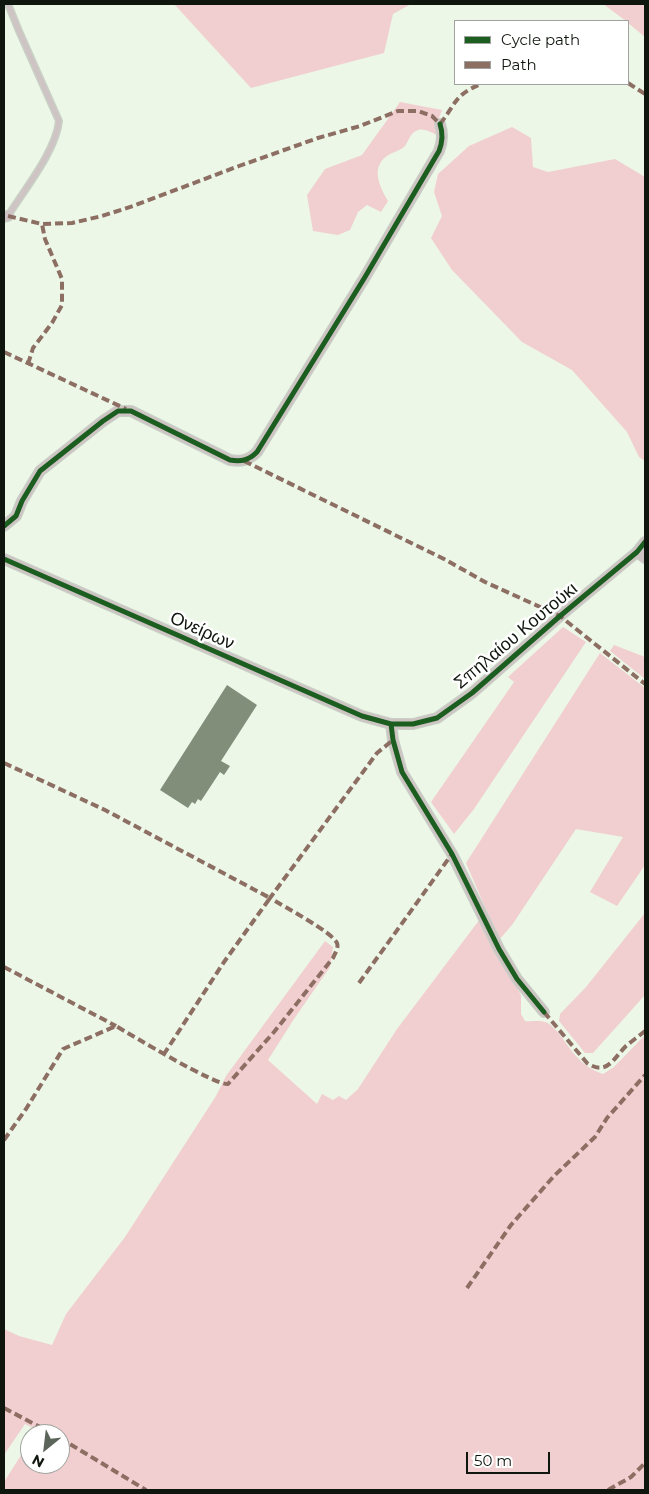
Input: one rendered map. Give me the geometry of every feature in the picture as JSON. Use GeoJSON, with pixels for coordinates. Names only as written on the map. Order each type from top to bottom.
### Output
{"type":"FeatureCollection","features":[{"type":"Feature","properties":{"kind":"street"},"geometry":{"type":"LineString","coordinates":[[4,526],[16,516],[40,471],[118,411],[131,411],[167,427],[230,460],[244,460],[257,452],[439,151],[442,142],[440,124]]}},
{"type":"Feature","properties":{"kind":"street","name":"Σπηλαίου Κουτούκι"},"geometry":{"type":"LineString","coordinates":[[391,724],[413,724],[437,718],[472,693],[560,616],[641,555],[645,542]]}},
{"type":"Feature","properties":{"kind":"street","name":"Ονείρων"},"geometry":{"type":"LineString","coordinates":[[4,559],[362,716],[391,724]]}},
{"type":"Feature","properties":{"kind":"street"},"geometry":{"type":"LineString","coordinates":[[391,724],[393,740],[402,772],[452,854],[499,949],[517,979],[544,1012]]}},
{"type":"Feature","properties":{"kind":"lane"},"geometry":{"type":"LineString","coordinates":[[6,216],[50,149],[58,132],[59,121],[18,31],[8,4]]}},
{"type":"Feature","properties":{"kind":"shaded area"},"geometry":{"type":"Polygon","coordinates":[[[174,4],[411,4],[393,14],[384,53],[251,88],[174,4]]]}},
{"type":"Feature","properties":{"kind":"shaded area"},"geometry":{"type":"Polygon","coordinates":[[[603,4],[645,4],[645,37],[629,24],[629,20],[625,20],[603,4]]]}},
{"type":"Feature","properties":{"kind":"shaded area"},"geometry":{"type":"Polygon","coordinates":[[[400,102],[442,110],[436,126],[437,135],[426,130],[416,131],[404,147],[382,161],[379,166],[378,178],[388,201],[381,212],[367,205],[358,212],[350,230],[338,235],[313,231],[307,195],[325,169],[362,155],[400,102]]]}},
{"type":"Feature","properties":{"kind":"shaded area"},"geometry":{"type":"Polygon","coordinates":[[[512,127],[531,138],[533,167],[548,172],[615,159],[645,177],[645,461],[639,457],[627,432],[572,370],[522,342],[452,270],[431,238],[442,216],[434,192],[438,174],[469,146],[512,127]]]}},
{"type":"Feature","properties":{"kind":"shaded area"},"geometry":{"type":"Polygon","coordinates":[[[563,627],[586,642],[474,809],[454,834],[431,802],[514,682],[508,677],[563,627]]]}},
{"type":"Feature","properties":{"kind":"shaded area"},"geometry":{"type":"Polygon","coordinates":[[[614,645],[645,657],[645,679],[610,651],[614,645]]]}},
{"type":"Feature","properties":{"kind":"shaded area"},"geometry":{"type":"Polygon","coordinates":[[[600,653],[645,688],[645,865],[617,906],[590,892],[623,837],[576,829],[512,925],[499,940],[466,863],[600,653]]]}},
{"type":"Feature","properties":{"kind":"shaded area"},"geometry":{"type":"Polygon","coordinates":[[[645,913],[645,995],[593,1053],[585,1053],[559,1021],[560,1014],[586,987],[645,913]]]}},
{"type":"Feature","properties":{"kind":"shaded area"},"geometry":{"type":"Polygon","coordinates":[[[480,919],[521,995],[521,1014],[525,1021],[543,1021],[549,1024],[585,1065],[603,1074],[614,1067],[645,1035],[645,1490],[4,1490],[4,1482],[20,1457],[20,1474],[70,1474],[70,1424],[20,1424],[20,1431],[4,1455],[4,1329],[19,1336],[52,1345],[66,1314],[125,1237],[216,1096],[226,1076],[325,941],[333,947],[330,967],[268,1060],[317,1104],[322,1094],[333,1100],[339,1096],[346,1100],[358,1089],[397,1029],[480,919]]]}},
{"type":"Feature","properties":{"kind":"building"},"geometry":{"type":"Polygon","coordinates":[[[227,685],[257,705],[221,761],[230,766],[224,775],[220,772],[201,801],[198,799],[195,804],[192,802],[188,808],[160,790],[227,685]]]}},
{"type":"Feature","properties":{"kind":"marked path"},"geometry":{"type":"LineString","coordinates":[[629,84],[645,94]]}},
{"type":"Feature","properties":{"kind":"marked path"},"geometry":{"type":"LineString","coordinates":[[8,216],[42,224],[72,223],[102,216],[398,111],[418,111],[432,116],[440,124],[460,96],[479,85]]}},
{"type":"Feature","properties":{"kind":"marked path"},"geometry":{"type":"LineString","coordinates":[[28,364],[33,348],[52,323],[62,305],[62,279],[45,239],[42,224]]}},
{"type":"Feature","properties":{"kind":"marked path"},"geometry":{"type":"LineString","coordinates":[[4,352],[126,409]]}},
{"type":"Feature","properties":{"kind":"marked path"},"geometry":{"type":"LineString","coordinates":[[244,461],[444,559],[485,582],[560,616],[645,684]]}},
{"type":"Feature","properties":{"kind":"marked path"},"geometry":{"type":"LineString","coordinates":[[4,1140],[26,1109],[63,1049],[116,1026],[191,1069],[228,1084],[274,1032],[333,958],[337,949],[337,943],[326,932],[270,898],[377,753],[393,740]]}},
{"type":"Feature","properties":{"kind":"marked path"},"geometry":{"type":"LineString","coordinates":[[4,763],[105,810],[270,898],[224,962],[164,1054]]}},
{"type":"Feature","properties":{"kind":"marked path"},"geometry":{"type":"LineString","coordinates":[[359,983],[452,854]]}},
{"type":"Feature","properties":{"kind":"marked path"},"geometry":{"type":"LineString","coordinates":[[4,967],[116,1026]]}},
{"type":"Feature","properties":{"kind":"marked path"},"geometry":{"type":"LineString","coordinates":[[544,1012],[587,1063],[594,1067],[605,1067],[626,1046],[645,1031]]}},
{"type":"Feature","properties":{"kind":"marked path"},"geometry":{"type":"LineString","coordinates":[[467,1288],[511,1225],[554,1176],[595,1137],[607,1118],[645,1075]]}},
{"type":"Feature","properties":{"kind":"marked path"},"geometry":{"type":"LineString","coordinates":[[4,1408],[34,1424]]}},
{"type":"Feature","properties":{"kind":"marked path"},"geometry":{"type":"LineString","coordinates":[[70,1444],[146,1490]]}},
{"type":"Feature","properties":{"kind":"marked path"},"geometry":{"type":"LineString","coordinates":[[608,1490],[631,1477],[645,1463]]}},
{"type":"Feature","properties":{"kind":"cycle path"},"geometry":{"type":"LineString","coordinates":[[4,526],[16,516],[22,501],[40,471],[118,411],[131,411],[230,460],[245,460],[257,452],[365,277],[439,151],[442,137],[440,124]]}},
{"type":"Feature","properties":{"kind":"cycle path"},"geometry":{"type":"LineString","coordinates":[[4,559],[362,716],[391,724],[413,724],[437,718],[472,693],[637,552],[645,542]]}},
{"type":"Feature","properties":{"kind":"cycle path"},"geometry":{"type":"LineString","coordinates":[[391,724],[393,740],[402,772],[452,854],[499,949],[517,979],[544,1012]]}}]}
